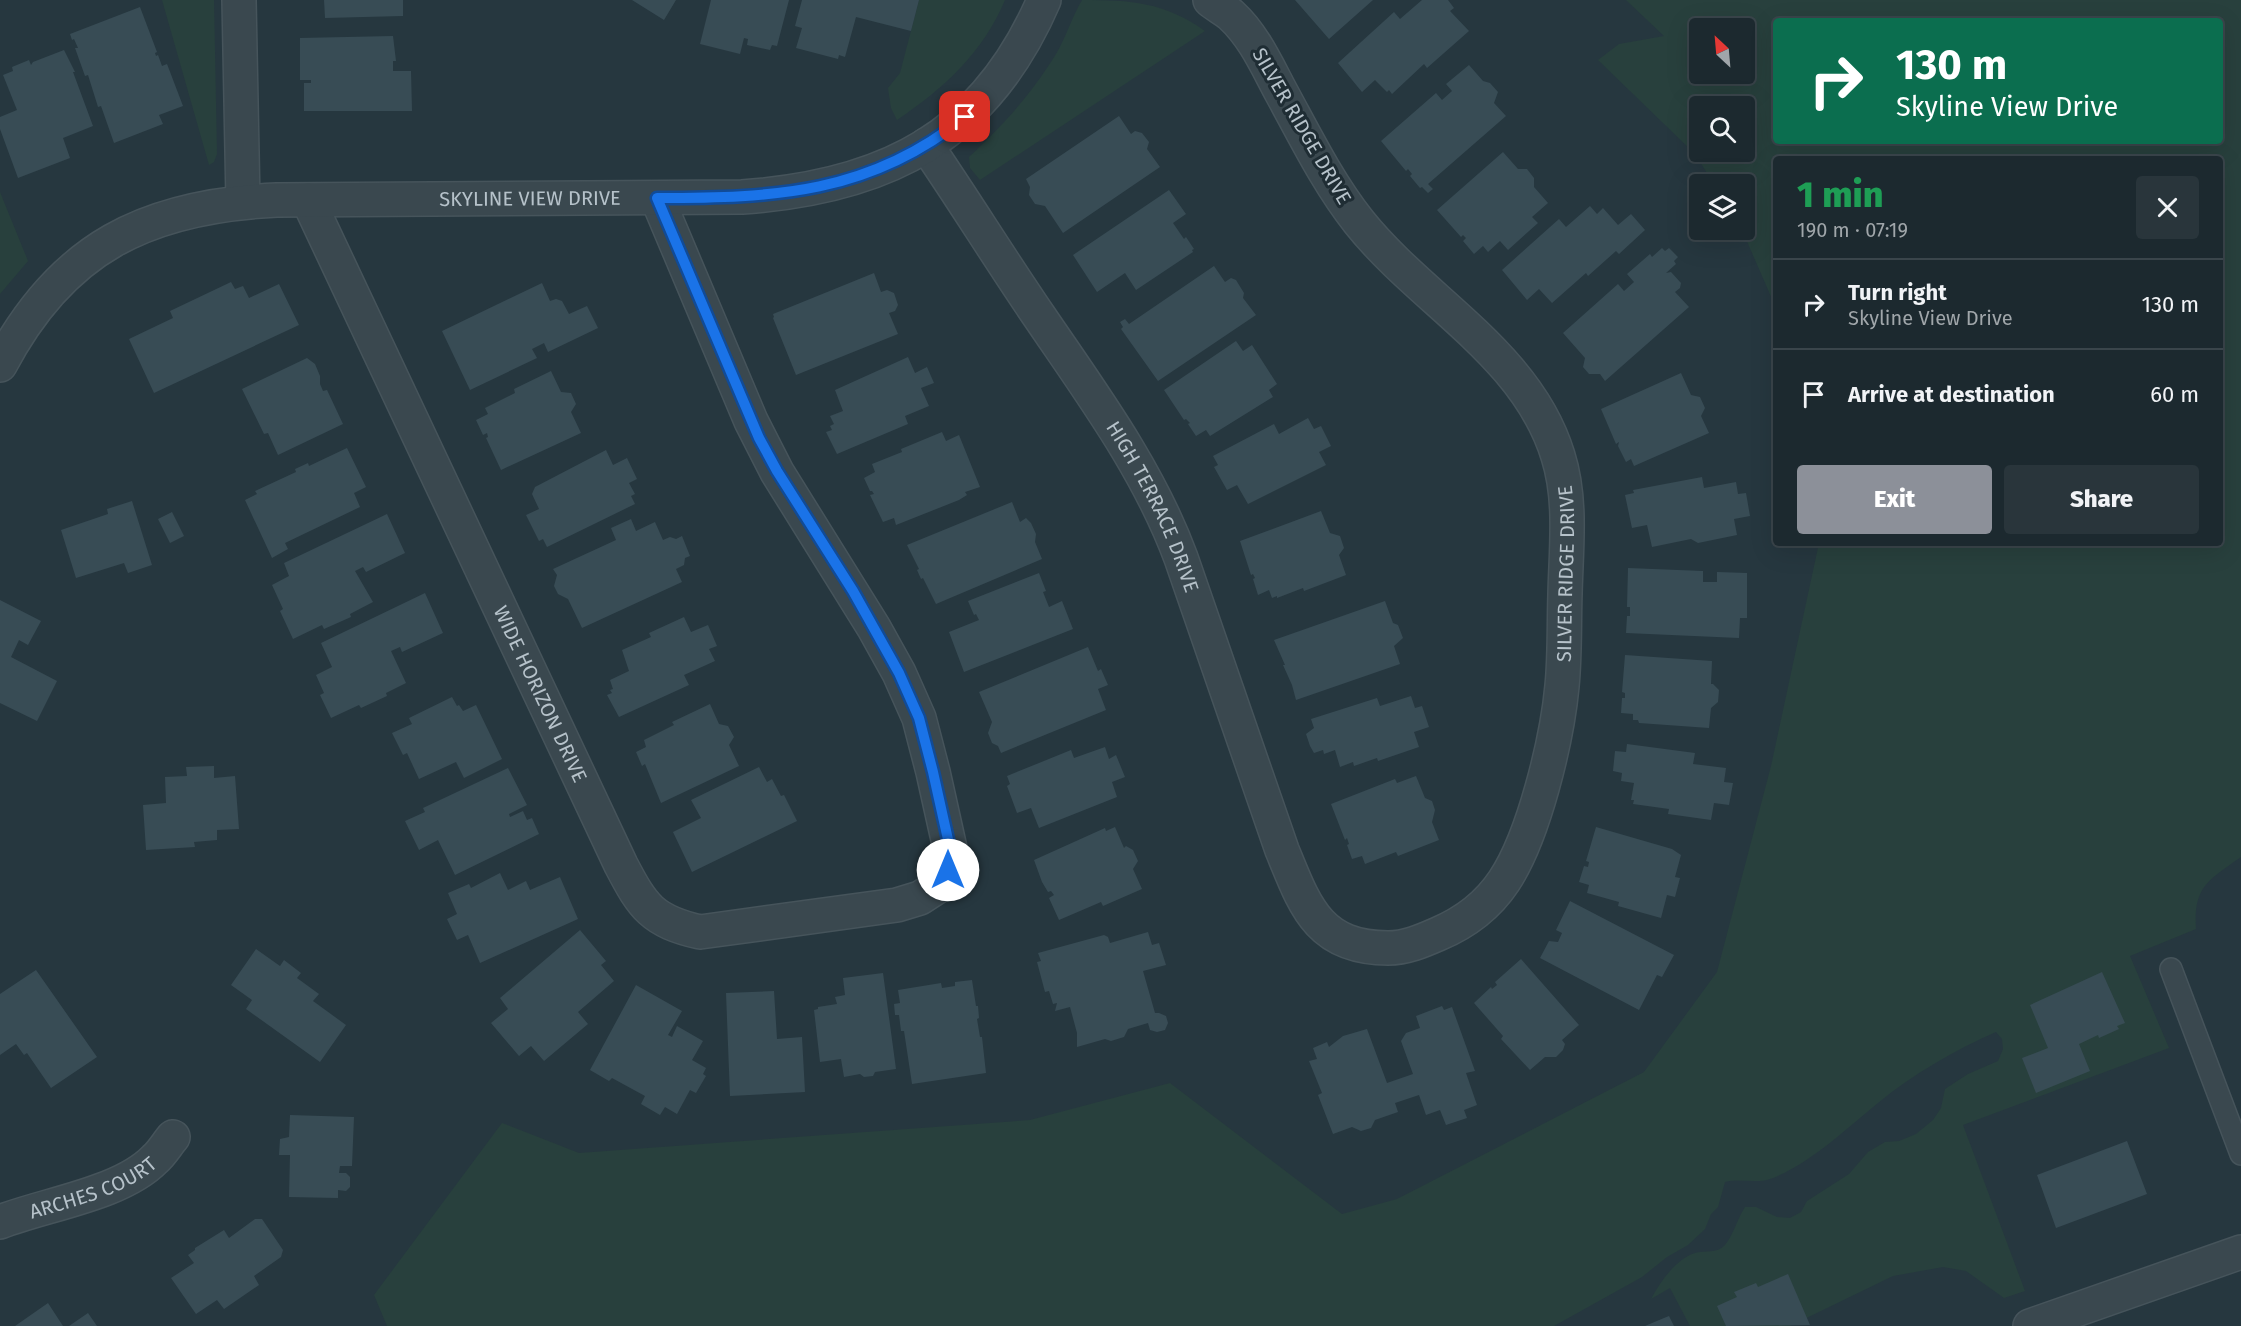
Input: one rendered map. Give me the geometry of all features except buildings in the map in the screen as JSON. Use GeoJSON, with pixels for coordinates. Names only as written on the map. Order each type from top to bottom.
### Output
{"type":"FeatureCollection","features":[{"type":"Feature","properties":{"kind":"street"},"geometry":{"type":"LineString","coordinates":[[239,0],[243,201]]}},
{"type":"Feature","properties":{"kind":"street","name":"SKYLINE VIEW DRIVE"},"geometry":{"type":"LineString","coordinates":[[0,365],[23,327],[47,296],[72,270],[98,249],[150,222],[184,212],[243,201],[742,197],[809,189],[844,182],[876,171],[941,137],[965,117],[1016,56],[1044,0]]}},
{"type":"Feature","properties":{"kind":"street","name":"SILVER RIDGE DRIVE"},"geometry":{"type":"LineString","coordinates":[[1209,0],[1231,16],[1263,57],[1312,150],[1359,222],[1477,338],[1506,368],[1529,397],[1558,456],[1564,489],[1567,518],[1562,686],[1542,788],[1524,840],[1505,880],[1486,903],[1465,920],[1418,943],[1394,948],[1365,948],[1343,941],[1326,930],[1306,905]]}},
{"type":"Feature","properties":{"kind":"street","name":"HIGH TERRACE DRIVE"},"geometry":{"type":"LineString","coordinates":[[926,145],[993,249],[1117,430],[1153,492],[1169,524],[1281,850],[1306,905]]}},
{"type":"Feature","properties":{"kind":"street","name":"WIDE HORIZON DRIVE"},"geometry":{"type":"LineString","coordinates":[[308,200],[636,894],[651,911],[674,926],[700,932],[897,905],[920,898],[940,885],[948,870],[951,853],[919,718],[899,673],[874,627],[777,471],[756,431],[657,198]]}},
{"type":"Feature","properties":{"kind":"street","name":"ARCHES COURT"},"geometry":{"type":"LineString","coordinates":[[0,1222],[111,1187],[133,1176],[155,1160],[173,1137]]}},
{"type":"Feature","properties":{"kind":"street"},"geometry":{"type":"LineString","coordinates":[[2030,1326],[2080,1317],[2241,1251]]}},
{"type":"Feature","properties":{"kind":"lane"},"geometry":{"type":"LineString","coordinates":[[2171,969],[2241,1154]]}},
{"type":"Feature","properties":{"kind":"green space"},"geometry":{"type":"Polygon","coordinates":[[[162,0],[214,0],[217,154],[214,162],[209,165],[162,0]]]}},
{"type":"Feature","properties":{"kind":"green space"},"geometry":{"type":"Polygon","coordinates":[[[919,0],[1005,0],[985,37],[960,68],[930,96],[897,120],[891,108],[888,88],[900,73],[919,0]]]}},
{"type":"Feature","properties":{"kind":"green space"},"geometry":{"type":"Polygon","coordinates":[[[1082,0],[1132,2],[1161,8],[1190,21],[1205,31],[980,180],[970,168],[969,157],[1005,121],[1036,83],[1060,47],[1082,0]]]}},
{"type":"Feature","properties":{"kind":"green space"},"geometry":{"type":"Polygon","coordinates":[[[1626,0],[2241,0],[2241,857],[2212,879],[2200,893],[2197,903],[2196,929],[2130,956],[2169,1048],[1963,1125],[2025,1291],[2004,1298],[1966,1271],[1943,1267],[1893,1276],[1790,1326],[1690,1326],[1670,1288],[1651,1299],[1664,1279],[1681,1260],[1695,1253],[1722,1248],[1731,1236],[1745,1207],[1756,1207],[1777,1217],[1790,1218],[1801,1212],[1807,1201],[1849,1174],[1868,1152],[1885,1142],[1899,1141],[1916,1134],[1933,1120],[1941,1108],[1945,1089],[1968,1074],[1998,1061],[2003,1049],[2002,1039],[1996,1032],[1950,1055],[1891,1092],[1813,1155],[1785,1173],[1765,1180],[1725,1182],[1718,1207],[1711,1214],[1705,1229],[1688,1245],[1667,1257],[1642,1277],[1554,1326],[387,1326],[374,1295],[502,1123],[579,1153],[1030,1120],[1170,1083],[1342,1214],[1397,1199],[1644,1072],[1717,972],[1771,766],[1818,546],[2223,546],[2223,156],[1773,156],[1773,301],[1746,240],[1755,240],[1755,174],[1708,174],[1700,162],[1755,162],[1755,96],[1689,96],[1689,148],[1598,60],[1619,44],[1664,36],[1626,0]]]}},
{"type":"Feature","properties":{"kind":"green space"},"geometry":{"type":"Polygon","coordinates":[[[0,192],[28,261],[0,294],[0,192]]]}},
{"type":"Feature","properties":{"kind":"route"},"geometry":{"type":"LineString","coordinates":[[948,870],[951,853],[919,718],[899,673],[874,627],[759,438],[657,198],[742,197],[778,194],[844,182],[876,171],[912,154],[941,137],[965,117]]}}]}
